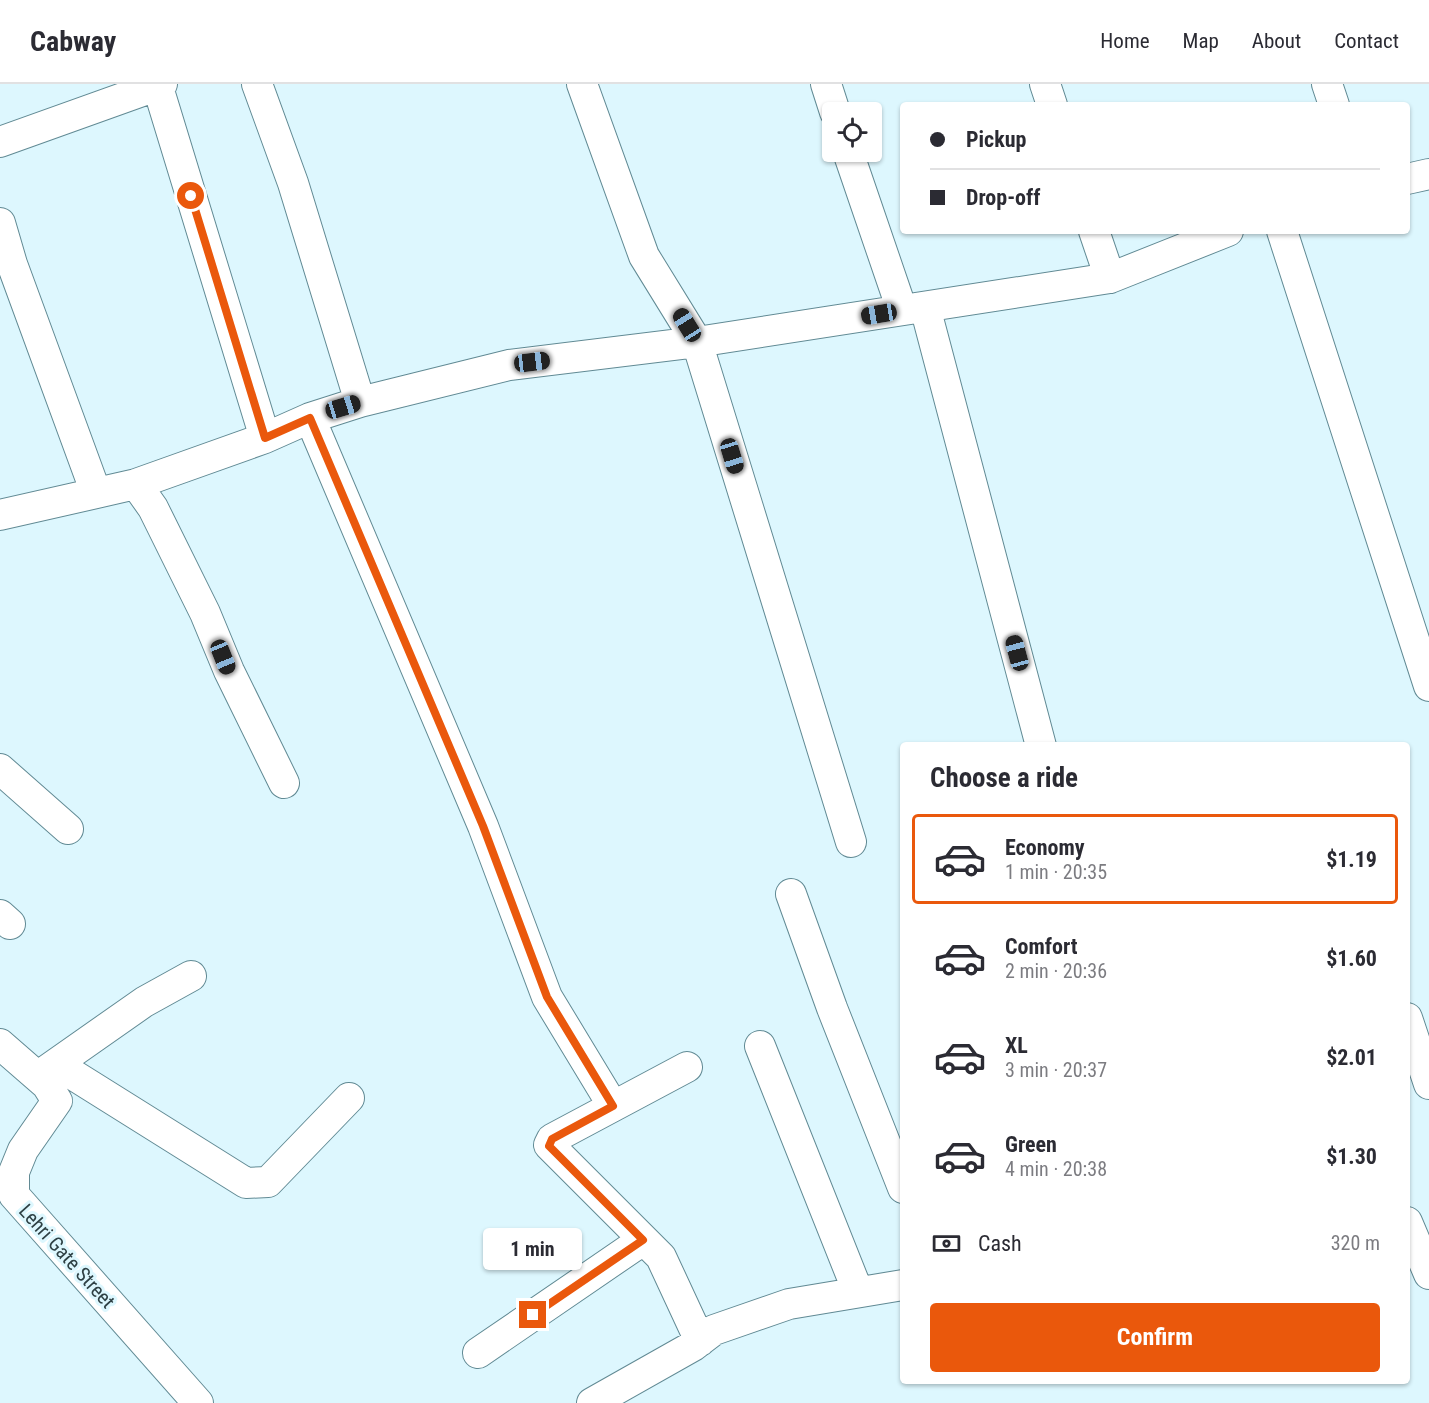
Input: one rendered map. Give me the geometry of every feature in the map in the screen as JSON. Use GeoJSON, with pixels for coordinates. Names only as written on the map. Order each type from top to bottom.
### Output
{"type":"FeatureCollection","features":[{"type":"Feature","properties":{"kind":"street"},"geometry":{"type":"LineString","coordinates":[[257,84],[293,183],[360,402]]}},
{"type":"Feature","properties":{"kind":"street"},"geometry":{"type":"LineString","coordinates":[[582,84],[644,256],[697,342],[851,842]]}},
{"type":"Feature","properties":{"kind":"street"},"geometry":{"type":"LineString","coordinates":[[826,84],[832,102]]}},
{"type":"Feature","properties":{"kind":"street"},"geometry":{"type":"LineString","coordinates":[[1045,84],[1051,102]]}},
{"type":"Feature","properties":{"kind":"street"},"geometry":{"type":"LineString","coordinates":[[1327,84],[1333,102]]}},
{"type":"Feature","properties":{"kind":"street"},"geometry":{"type":"LineString","coordinates":[[0,142],[159,85],[265,438]]}},
{"type":"Feature","properties":{"kind":"street"},"geometry":{"type":"LineString","coordinates":[[852,162],[913,308],[1040,742]]}},
{"type":"Feature","properties":{"kind":"street"},"geometry":{"type":"LineString","coordinates":[[1410,178],[1429,174]]}},
{"type":"Feature","properties":{"kind":"street"},"geometry":{"type":"LineString","coordinates":[[0,223],[6,266],[96,493]]}},
{"type":"Feature","properties":{"kind":"street"},"geometry":{"type":"LineString","coordinates":[[1095,234],[1110,278]]}},
{"type":"Feature","properties":{"kind":"street"},"geometry":{"type":"LineString","coordinates":[[0,515],[136,484],[265,438],[310,418],[360,402],[509,365],[697,342],[1110,278],[1220,234]]}},
{"type":"Feature","properties":{"kind":"street"},"geometry":{"type":"LineString","coordinates":[[1283,234],[1429,686]]}},
{"type":"Feature","properties":{"kind":"street"},"geometry":{"type":"LineString","coordinates":[[310,418],[483,826],[547,997],[613,1106]]}},
{"type":"Feature","properties":{"kind":"street"},"geometry":{"type":"LineString","coordinates":[[136,484],[153,508],[200,602],[229,671],[284,783]]}},
{"type":"Feature","properties":{"kind":"street"},"geometry":{"type":"LineString","coordinates":[[0,769],[68,830]]}},
{"type":"Feature","properties":{"kind":"street"},"geometry":{"type":"LineString","coordinates":[[791,894],[832,1008],[900,1180]]}},
{"type":"Feature","properties":{"kind":"street"},"geometry":{"type":"LineString","coordinates":[[191,976],[144,1002],[46,1070],[246,1183],[268,1182],[350,1098]]}},
{"type":"Feature","properties":{"kind":"street"},"geometry":{"type":"LineString","coordinates":[[1410,1027],[1429,1084]]}},
{"type":"Feature","properties":{"kind":"street","name":"Lehri Gate Street"},"geometry":{"type":"LineString","coordinates":[[0,1044],[46,1070],[47,1085],[57,1101],[22,1150],[14,1172],[14,1196],[198,1403]]}},
{"type":"Feature","properties":{"kind":"street"},"geometry":{"type":"LineString","coordinates":[[760,1046],[858,1292]]}},
{"type":"Feature","properties":{"kind":"street"},"geometry":{"type":"LineString","coordinates":[[687,1067],[552,1139],[549,1146],[661,1257],[700,1341]]}},
{"type":"Feature","properties":{"kind":"street"},"geometry":{"type":"LineString","coordinates":[[1410,1229],[1429,1273],[1410,1274]]}},
{"type":"Feature","properties":{"kind":"street"},"geometry":{"type":"LineString","coordinates":[[478,1353],[643,1240]]}},
{"type":"Feature","properties":{"kind":"street"},"geometry":{"type":"LineString","coordinates":[[592,1403],[700,1341],[714,1330],[789,1304],[900,1285]]}},
{"type":"Feature","properties":{"kind":"route"},"geometry":{"type":"LineString","coordinates":[[191,196],[265,438],[310,418],[483,826],[547,997],[613,1106],[552,1139],[549,1146],[643,1240],[533,1315]]}}]}
